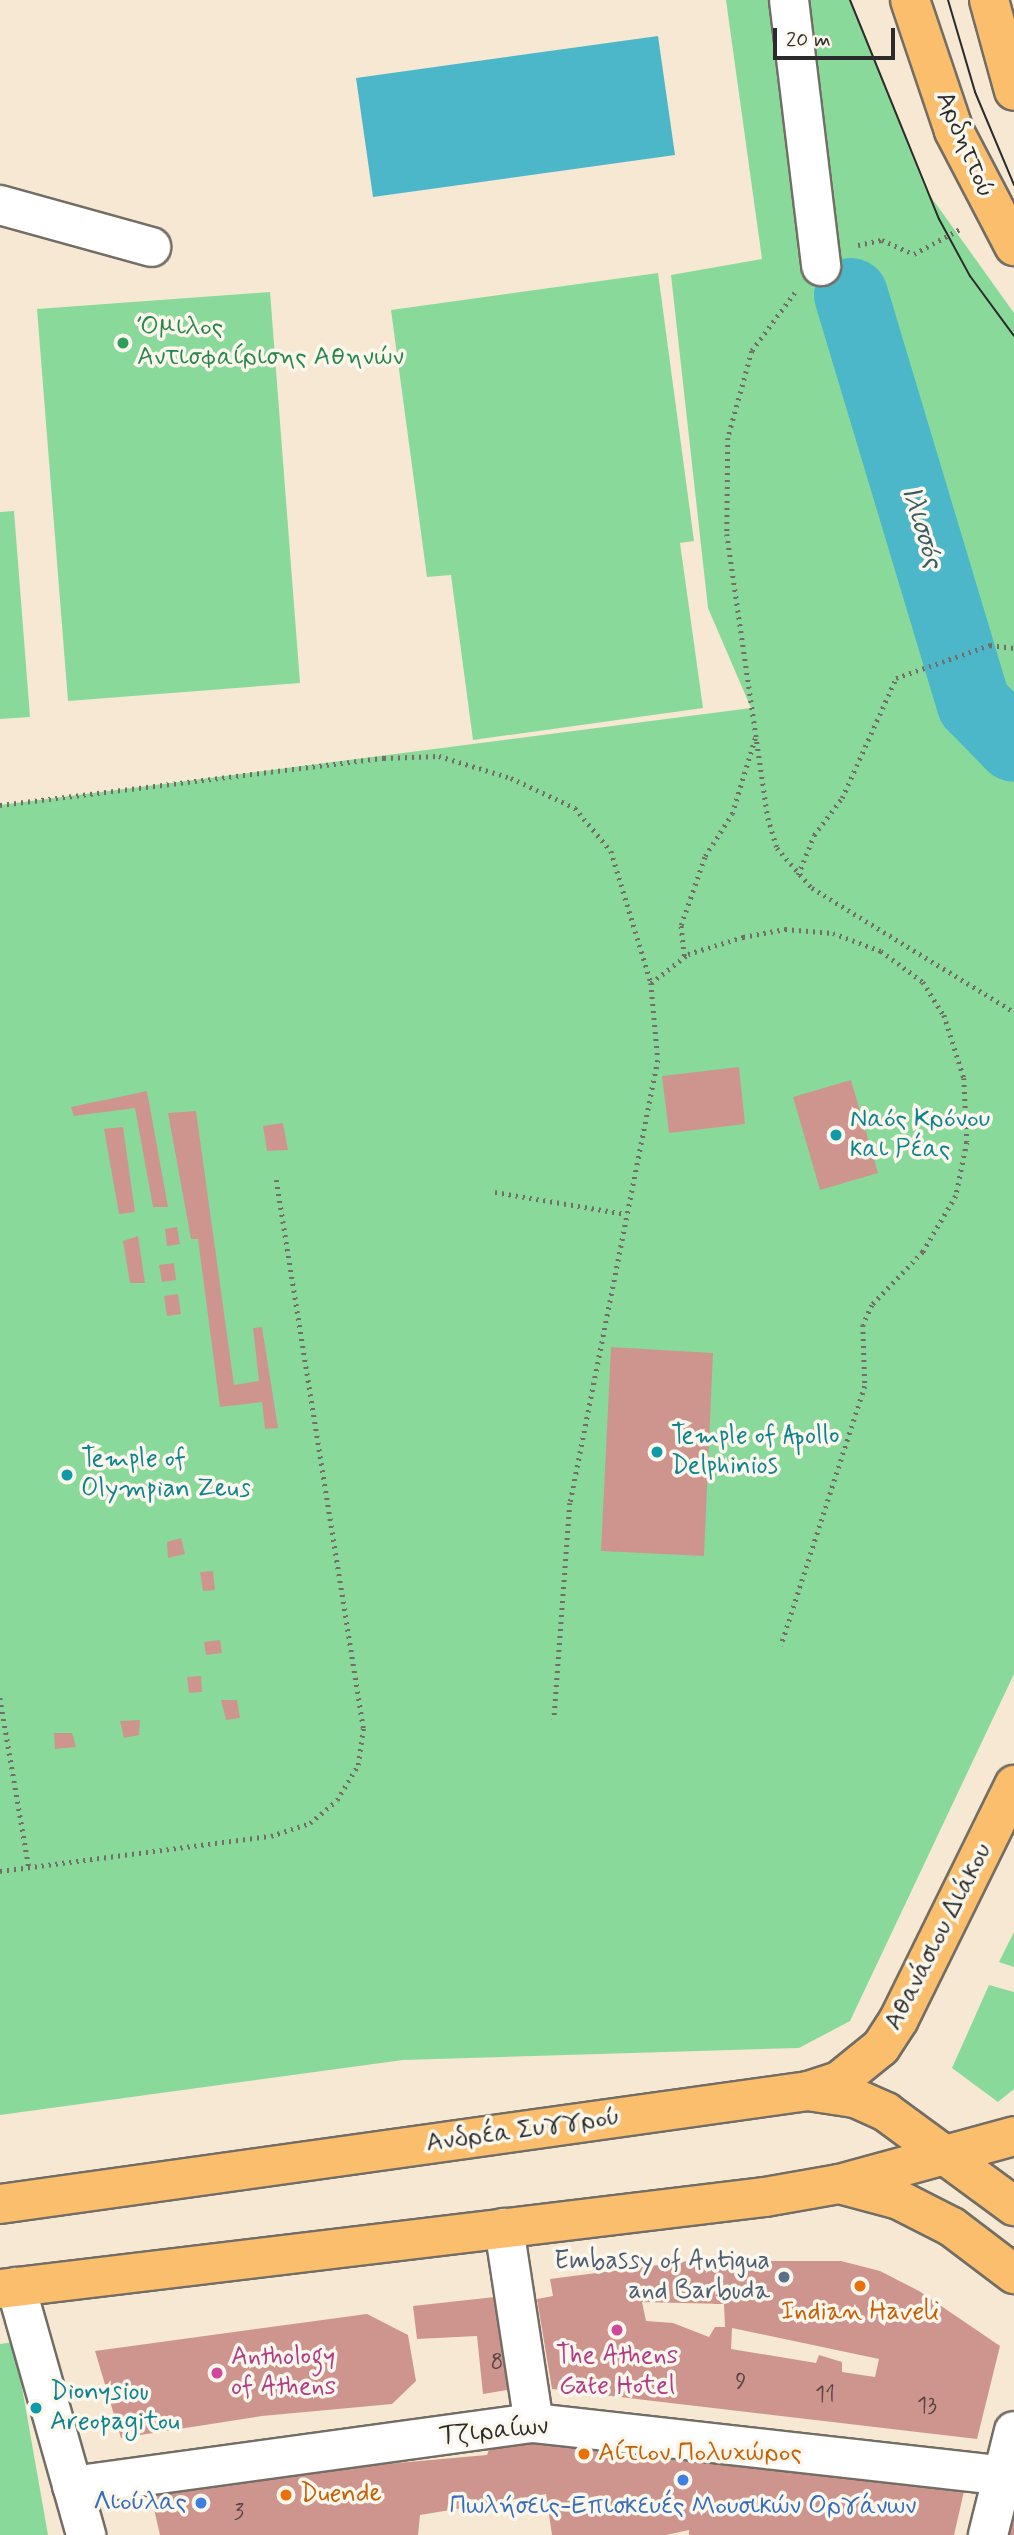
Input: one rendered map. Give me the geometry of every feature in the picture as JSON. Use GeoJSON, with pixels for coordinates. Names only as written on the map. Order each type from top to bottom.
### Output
{"type":"FeatureCollection","features":[{"type":"Feature","properties":{"kind":"main road","name":"Αρδηττού"},"geometry":{"type":"LineString","coordinates":[[910,0],[954,131],[992,211],[1014,246]]}},
{"type":"Feature","properties":{"kind":"main road"},"geometry":{"type":"LineString","coordinates":[[989,0],[1014,90]]}},
{"type":"Feature","properties":{"kind":"main road","name":"Αθανάσιου Διάκου"},"geometry":{"type":"LineString","coordinates":[[808,2091],[839,2081],[881,2047],[1014,1785]]}},
{"type":"Feature","properties":{"kind":"main road","name":"Ανδρέα Συγγρού"},"geometry":{"type":"LineString","coordinates":[[0,2204],[808,2091],[855,2098],[886,2112],[1014,2206]]}},
{"type":"Feature","properties":{"kind":"main road"},"geometry":{"type":"LineString","coordinates":[[8,2288],[839,2184],[949,2157],[1014,2136]]}},
{"type":"Feature","properties":{"kind":"main road"},"geometry":{"type":"LineString","coordinates":[[839,2184],[899,2200],[952,2227],[1014,2274]]}},
{"type":"Feature","properties":{"kind":"street"},"geometry":{"type":"LineString","coordinates":[[789,0],[821,266]]}},
{"type":"Feature","properties":{"kind":"street"},"geometry":{"type":"LineString","coordinates":[[0,205],[152,247]]}},
{"type":"Feature","properties":{"kind":"street"},"geometry":{"type":"LineString","coordinates":[[504,2228],[534,2423]]}},
{"type":"Feature","properties":{"kind":"street"},"geometry":{"type":"LineString","coordinates":[[8,2288],[86,2535]]}},
{"type":"Feature","properties":{"kind":"street","name":"Τζιραίων"},"geometry":{"type":"LineString","coordinates":[[72,2486],[534,2423],[1001,2476]]}},
{"type":"Feature","properties":{"kind":"street"},"geometry":{"type":"LineString","coordinates":[[988,2535],[1014,2431]]}},
{"type":"Feature","properties":{"kind":"path"},"geometry":{"type":"LineString","coordinates":[[992,211],[914,254],[882,240],[839,249],[821,266],[752,351],[728,439],[727,534],[768,818],[777,848],[798,876],[1014,1012]]}},
{"type":"Feature","properties":{"kind":"path"},"geometry":{"type":"LineString","coordinates":[[798,876],[814,835],[842,797],[896,678],[990,645],[1014,648]]}},
{"type":"Feature","properties":{"kind":"path"},"geometry":{"type":"LineString","coordinates":[[684,957],[681,926],[705,856],[732,814],[757,732]]}},
{"type":"Feature","properties":{"kind":"path"},"geometry":{"type":"LineString","coordinates":[[0,805],[384,758],[439,757],[511,778],[575,808],[611,850],[650,983],[658,1060],[570,1503],[554,1719]]}},
{"type":"Feature","properties":{"kind":"path"},"geometry":{"type":"LineString","coordinates":[[650,983],[684,957],[785,929],[833,933],[881,951],[923,982],[944,1014],[964,1078],[967,1142],[956,1196],[923,1252],[872,1305],[863,1325],[865,1385],[781,1646]]}},
{"type":"Feature","properties":{"kind":"path"},"geometry":{"type":"LineString","coordinates":[[0,1871],[271,1836],[310,1823],[337,1800],[358,1765],[363,1728],[276,1180]]}},
{"type":"Feature","properties":{"kind":"path"},"geometry":{"type":"LineString","coordinates":[[495,1192],[626,1214]]}},
{"type":"Feature","properties":{"kind":"path"},"geometry":{"type":"LineString","coordinates":[[0,1698],[29,1867]]}},
{"type":"Feature","properties":{"kind":"green space"},"geometry":{"type":"Polygon","coordinates":[[[726,0],[850,0],[926,190],[1014,313],[1014,1674],[850,2021],[799,2048],[403,2060],[0,2115],[0,805],[751,708],[708,608],[671,275],[762,259],[726,0]]]}},
{"type":"Feature","properties":{"kind":"green space"},"geometry":{"type":"Polygon","coordinates":[[[658,273],[694,541],[680,543],[703,708],[473,740],[451,575],[427,577],[391,310],[658,273]]]}},
{"type":"Feature","properties":{"kind":"green space"},"geometry":{"type":"Polygon","coordinates":[[[270,292],[300,683],[68,701],[37,309],[270,292]]]}},
{"type":"Feature","properties":{"kind":"green space"},"geometry":{"type":"Polygon","coordinates":[[[14,511],[30,717],[0,719],[0,512],[14,511]]]}},
{"type":"Feature","properties":{"kind":"green space"},"geometry":{"type":"Polygon","coordinates":[[[1014,1932],[1014,1967],[999,1962],[1014,1932]]]}},
{"type":"Feature","properties":{"kind":"green space"},"geometry":{"type":"Polygon","coordinates":[[[989,1985],[1014,1992],[1014,2089],[998,2102],[952,2068],[989,1985]]]}},
{"type":"Feature","properties":{"kind":"green space"},"geometry":{"type":"Polygon","coordinates":[[[14,2342],[48,2535],[0,2535],[0,2344],[14,2342]]]}},
{"type":"Feature","properties":{"kind":"water"},"geometry":{"type":"Polygon","coordinates":[[[658,36],[675,155],[373,197],[356,78],[658,36]]]}},
{"type":"Feature","properties":{"kind":"building"},"geometry":{"type":"Polygon","coordinates":[[[739,1067],[745,1124],[669,1133],[662,1076],[739,1067]]]}},
{"type":"Feature","properties":{"kind":"building","name":"Ναός Κρόνου και Ρέας"},"geometry":{"type":"Polygon","coordinates":[[[851,1080],[878,1173],[820,1190],[793,1097],[851,1080]]]}},
{"type":"Feature","properties":{"kind":"building"},"geometry":{"type":"Polygon","coordinates":[[[147,1091],[168,1207],[153,1207],[135,1108],[74,1116],[71,1107],[147,1091]]]}},
{"type":"Feature","properties":{"kind":"building"},"geometry":{"type":"Polygon","coordinates":[[[196,1111],[234,1385],[259,1381],[253,1328],[262,1327],[278,1428],[265,1429],[262,1402],[220,1407],[198,1239],[191,1239],[168,1113],[196,1111]]]}},
{"type":"Feature","properties":{"kind":"building"},"geometry":{"type":"Polygon","coordinates":[[[283,1123],[288,1150],[267,1151],[263,1126],[283,1123]]]}},
{"type":"Feature","properties":{"kind":"building"},"geometry":{"type":"Polygon","coordinates":[[[123,1127],[135,1212],[119,1214],[104,1129],[123,1127]]]}},
{"type":"Feature","properties":{"kind":"building"},"geometry":{"type":"Polygon","coordinates":[[[177,1227],[180,1244],[167,1246],[165,1229],[177,1227]]]}},
{"type":"Feature","properties":{"kind":"building"},"geometry":{"type":"Polygon","coordinates":[[[138,1236],[145,1283],[130,1283],[123,1241],[138,1236]]]}},
{"type":"Feature","properties":{"kind":"building"},"geometry":{"type":"Polygon","coordinates":[[[174,1263],[176,1280],[162,1282],[159,1265],[174,1263]]]}},
{"type":"Feature","properties":{"kind":"building"},"geometry":{"type":"Polygon","coordinates":[[[178,1294],[181,1314],[167,1316],[164,1296],[178,1294]]]}},
{"type":"Feature","properties":{"kind":"building","name":"Temple of Apollo Delphinios"},"geometry":{"type":"Polygon","coordinates":[[[611,1347],[713,1353],[704,1556],[601,1551],[611,1347]]]}},
{"type":"Feature","properties":{"kind":"building"},"geometry":{"type":"Polygon","coordinates":[[[181,1538],[185,1554],[168,1558],[167,1542],[181,1538]]]}},
{"type":"Feature","properties":{"kind":"building"},"geometry":{"type":"Polygon","coordinates":[[[213,1571],[215,1590],[203,1591],[200,1572],[213,1571]]]}},
{"type":"Feature","properties":{"kind":"building"},"geometry":{"type":"Polygon","coordinates":[[[220,1640],[222,1653],[206,1655],[204,1642],[220,1640]]]}},
{"type":"Feature","properties":{"kind":"building"},"geometry":{"type":"Polygon","coordinates":[[[201,1676],[202,1692],[189,1693],[187,1677],[201,1676]]]}},
{"type":"Feature","properties":{"kind":"building"},"geometry":{"type":"Polygon","coordinates":[[[221,1700],[237,1700],[240,1718],[226,1720],[221,1700]]]}},
{"type":"Feature","properties":{"kind":"building"},"geometry":{"type":"Polygon","coordinates":[[[140,1720],[139,1735],[124,1738],[120,1721],[140,1720]]]}},
{"type":"Feature","properties":{"kind":"building"},"geometry":{"type":"Polygon","coordinates":[[[54,1733],[72,1733],[76,1747],[55,1749],[54,1733]]]}},
{"type":"Feature","properties":{"kind":"building"},"geometry":{"type":"Polygon","coordinates":[[[689,2261],[841,2261],[880,2271],[919,2291],[1000,2346],[977,2439],[552,2389],[537,2299],[553,2296],[550,2279],[689,2261]],[[642,2302],[646,2321],[673,2323],[709,2337],[715,2327],[725,2327],[724,2304],[642,2302]],[[732,2328],[731,2349],[816,2363],[819,2355],[842,2362],[842,2372],[875,2377],[879,2359],[732,2328]]]}},
{"type":"Feature","properties":{"kind":"building"},"geometry":{"type":"Polygon","coordinates":[[[504,2296],[520,2388],[483,2394],[477,2336],[417,2339],[413,2306],[504,2296]]]}},
{"type":"Feature","properties":{"kind":"building"},"geometry":{"type":"Polygon","coordinates":[[[367,2314],[408,2335],[416,2381],[392,2404],[262,2416],[121,2438],[95,2351],[367,2314]]]}},
{"type":"Feature","properties":{"kind":"building"},"geometry":{"type":"Polygon","coordinates":[[[537,2437],[965,2487],[954,2535],[689,2535],[689,2530],[666,2535],[552,2535],[546,2494],[420,2515],[418,2535],[160,2535],[150,2492],[319,2470],[487,2455],[491,2444],[537,2437]]]}},
{"type":"Feature","properties":{"kind":"building"},"geometry":{"type":"Polygon","coordinates":[[[1014,2494],[1014,2535],[1002,2535],[1014,2494]]]}},
{"type":"Feature","properties":{"kind":"waterway","name":"Ιλισσός"},"geometry":{"type":"LineString","coordinates":[[851,295],[974,704],[1014,745]]}},
{"type":"Feature","properties":{"kind":"tram line"},"geometry":{"type":"LineString","coordinates":[[850,0],[939,219],[970,276],[1014,336]]}},
{"type":"Feature","properties":{"kind":"tram line"},"geometry":{"type":"LineString","coordinates":[[948,0],[975,92],[1014,185]]}},
{"type":"Feature","properties":{"kind":"place","name":"Όμιλος Αντισφαίρισης Αθηνών"},"geometry":{"type":"Point","coordinates":[123,343]}},
{"type":"Feature","properties":{"kind":"place","name":"Ναός Κρόνου και Ρέας"},"geometry":{"type":"Point","coordinates":[836,1135]}},
{"type":"Feature","properties":{"kind":"place","name":"Temple of Apollo Delphinios"},"geometry":{"type":"Point","coordinates":[657,1452]}},
{"type":"Feature","properties":{"kind":"place","name":"Temple of Olympian Zeus"},"geometry":{"type":"Point","coordinates":[67,1475]}},
{"type":"Feature","properties":{"kind":"place","name":"Embassy of Antigua and Barbuda"},"geometry":{"type":"Point","coordinates":[784,2277]}},
{"type":"Feature","properties":{"kind":"place","name":"Indian Haveli"},"geometry":{"type":"Point","coordinates":[860,2286]}},
{"type":"Feature","properties":{"kind":"place","name":"The Athens Gate Hotel"},"geometry":{"type":"Point","coordinates":[617,2330]}},
{"type":"Feature","properties":{"kind":"place","name":"Anthology of Athens"},"geometry":{"type":"Point","coordinates":[217,2373]}},
{"type":"Feature","properties":{"kind":"place","name":"Dionysiou Areopagitou"},"geometry":{"type":"Point","coordinates":[36,2408]}},
{"type":"Feature","properties":{"kind":"place","name":"Αίτιον Πολυχώρος"},"geometry":{"type":"Point","coordinates":[584,2454]}},
{"type":"Feature","properties":{"kind":"place","name":"Πωλήσεις-Επισκευές Μουσικών Οργάνων"},"geometry":{"type":"Point","coordinates":[683,2480]}},
{"type":"Feature","properties":{"kind":"place","name":"Duende"},"geometry":{"type":"Point","coordinates":[286,2495]}},
{"type":"Feature","properties":{"kind":"place","name":"Λιούλας"},"geometry":{"type":"Point","coordinates":[201,2503]}}]}
